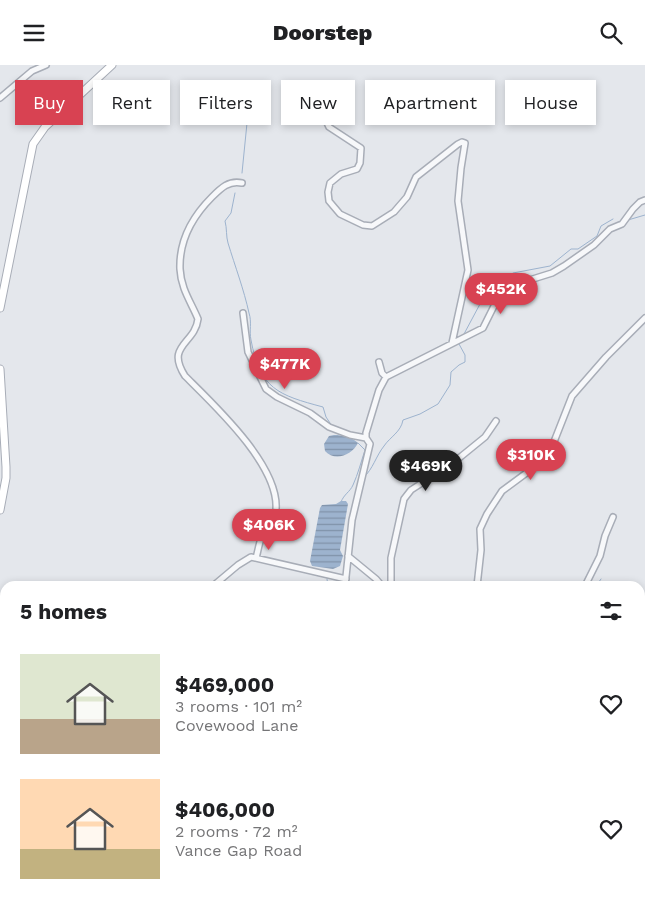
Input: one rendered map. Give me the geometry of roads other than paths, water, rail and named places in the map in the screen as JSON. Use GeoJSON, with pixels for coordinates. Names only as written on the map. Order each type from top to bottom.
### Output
{"type":"FeatureCollection","features":[{"type":"Feature","properties":{"kind":"main road"},"geometry":{"type":"LineString","coordinates":[[0,308],[27,165],[33,144],[45,127],[112,65]]}},
{"type":"Feature","properties":{"kind":"main road"},"geometry":{"type":"LineString","coordinates":[[0,369],[6,467],[6,479],[0,510]]}},
{"type":"Feature","properties":{"kind":"street"},"geometry":{"type":"LineString","coordinates":[[0,98],[11,91],[27,75],[46,65]]}},
{"type":"Feature","properties":{"kind":"street"},"geometry":{"type":"LineString","coordinates":[[327,125],[358,146],[362,152],[357,169],[341,174],[330,183],[329,201],[340,214],[365,226],[375,224],[394,213],[407,197],[416,177],[458,144],[465,143],[458,201],[468,270],[452,343]]}},
{"type":"Feature","properties":{"kind":"street"},"geometry":{"type":"LineString","coordinates":[[242,183],[235,181],[228,183],[220,189],[194,219],[183,244],[180,269],[182,284],[198,319],[197,327],[180,351],[178,361],[185,376],[253,451],[270,479],[274,491],[276,509],[262,536],[256,558]]}},
{"type":"Feature","properties":{"kind":"street"},"geometry":{"type":"LineString","coordinates":[[219,581],[251,557],[346,579],[354,503],[370,444],[366,438],[368,426],[379,390],[386,377],[483,328],[495,304],[510,289],[520,283],[552,273],[564,266],[594,245],[610,229],[622,224],[633,209],[645,200]]}},
{"type":"Feature","properties":{"kind":"street"},"geometry":{"type":"LineString","coordinates":[[243,313],[248,352],[266,389],[277,397],[310,413],[329,427],[350,435],[366,438]]}},
{"type":"Feature","properties":{"kind":"street"},"geometry":{"type":"LineString","coordinates":[[478,581],[481,550],[480,529],[487,514],[502,491],[548,457],[572,396],[606,357],[645,318]]}},
{"type":"Feature","properties":{"kind":"street"},"geometry":{"type":"LineString","coordinates":[[379,362],[382,373],[386,377]]}},
{"type":"Feature","properties":{"kind":"street"},"geometry":{"type":"LineString","coordinates":[[391,581],[391,558],[404,499],[411,490],[448,467],[485,437],[496,421]]}},
{"type":"Feature","properties":{"kind":"street"},"geometry":{"type":"LineString","coordinates":[[588,581],[600,556],[605,536],[613,517]]}},
{"type":"Feature","properties":{"kind":"street"},"geometry":{"type":"LineString","coordinates":[[348,556],[378,581]]}},
{"type":"Feature","properties":{"kind":"water"},"geometry":{"type":"Polygon","coordinates":[[[334,435],[353,439],[358,443],[348,454],[334,456],[325,451],[324,444],[329,436],[334,435]]]}},
{"type":"Feature","properties":{"kind":"water"},"geometry":{"type":"Polygon","coordinates":[[[346,501],[348,504],[340,550],[343,556],[340,566],[333,569],[312,566],[310,561],[320,508],[322,505],[336,504],[346,501]]]}},
{"type":"Feature","properties":{"kind":"waterway"},"geometry":{"type":"LineString","coordinates":[[242,173],[247,125]]}},
{"type":"Feature","properties":{"kind":"waterway"},"geometry":{"type":"LineString","coordinates":[[235,193],[231,213],[225,221],[227,238],[247,304],[251,340],[260,369],[266,380],[283,393],[323,407],[326,417],[332,426]]}},
{"type":"Feature","properties":{"kind":"waterway"},"geometry":{"type":"LineString","coordinates":[[628,220],[645,215]]}},
{"type":"Feature","properties":{"kind":"waterway"},"geometry":{"type":"LineString","coordinates":[[464,334],[480,304],[505,279],[513,273],[550,266],[571,249],[578,249],[597,236],[601,226],[613,219]]}},
{"type":"Feature","properties":{"kind":"waterway"},"geometry":{"type":"LineString","coordinates":[[364,477],[384,446],[398,431],[403,420],[420,414],[438,404],[450,385],[451,372],[465,362],[465,355],[459,344]]}},
{"type":"Feature","properties":{"kind":"waterway"},"geometry":{"type":"LineString","coordinates":[[341,502],[353,485],[365,450],[358,443]]}}]}
